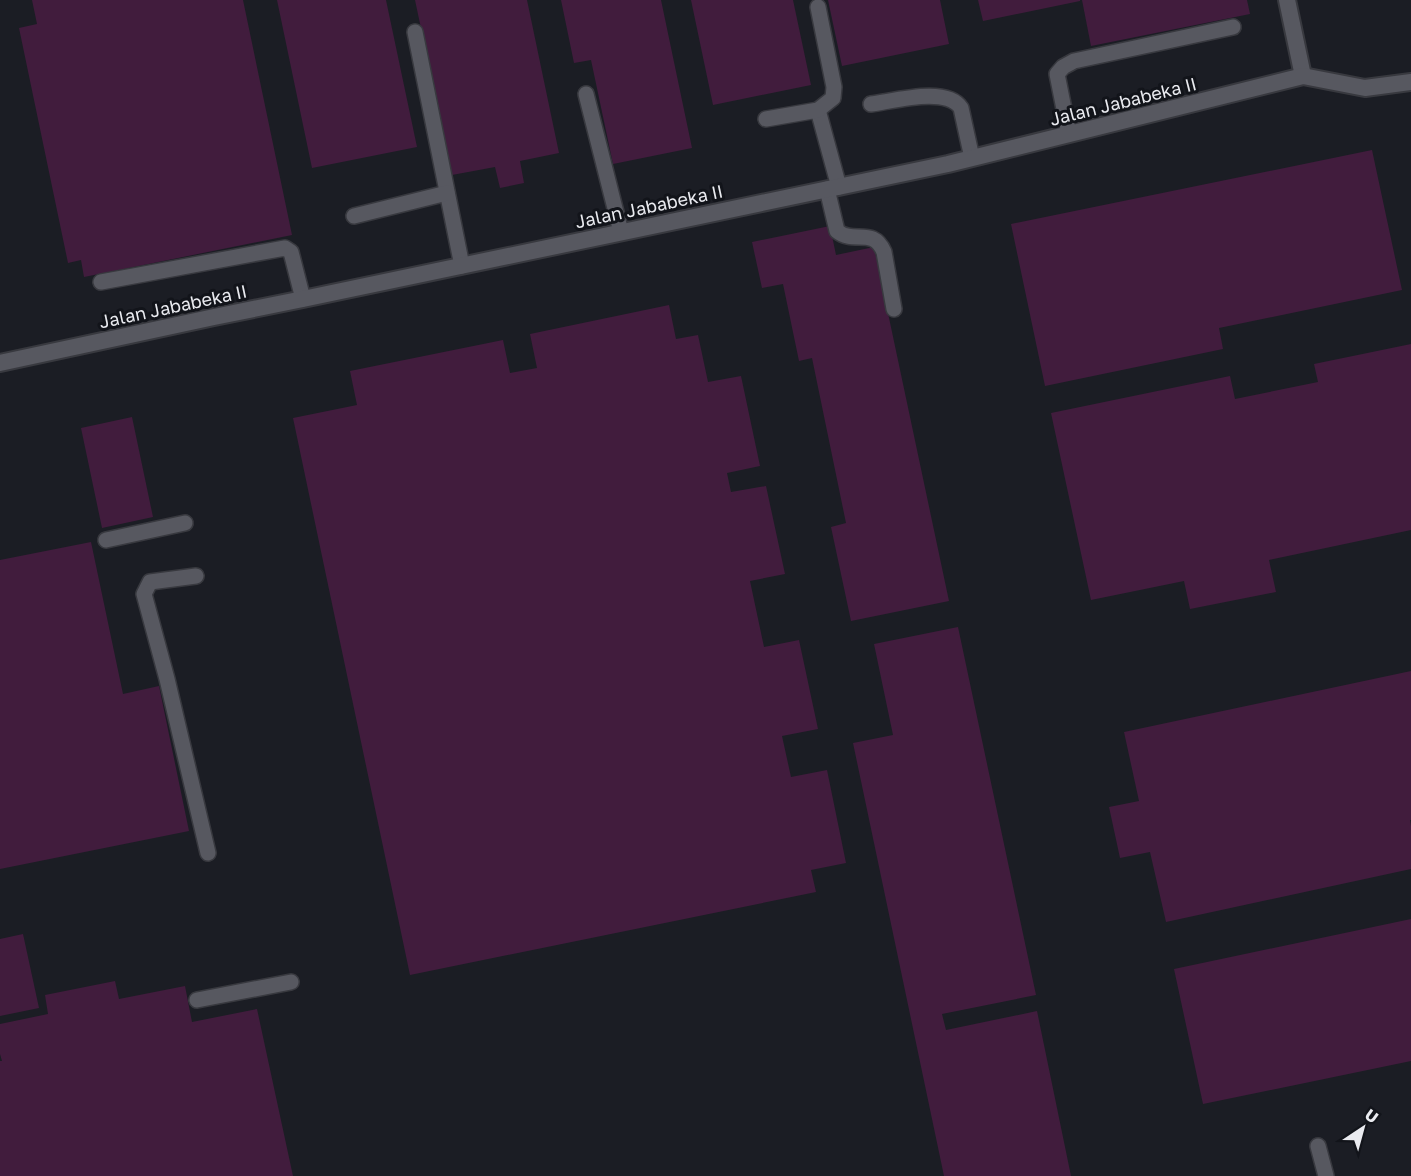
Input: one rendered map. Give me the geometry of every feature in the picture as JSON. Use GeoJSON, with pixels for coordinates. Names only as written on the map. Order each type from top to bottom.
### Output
{"type":"FeatureCollection","features":[{"type":"Feature","properties":{"kind":"street"},"geometry":{"type":"LineString","coordinates":[[1287,0],[1303,76],[1365,88],[1411,82]]}},
{"type":"Feature","properties":{"kind":"street","name":"Jalan Jababeka II"},"geometry":{"type":"LineString","coordinates":[[0,363],[972,158],[1303,76]]}},
{"type":"Feature","properties":{"kind":"lane"},"geometry":{"type":"LineString","coordinates":[[766,119],[818,110],[832,98],[834,87],[818,7]]}},
{"type":"Feature","properties":{"kind":"lane"},"geometry":{"type":"LineString","coordinates":[[1069,134],[1057,74],[1063,67],[1074,61],[1233,27]]}},
{"type":"Feature","properties":{"kind":"lane"},"geometry":{"type":"LineString","coordinates":[[415,32],[462,266]]}},
{"type":"Feature","properties":{"kind":"lane"},"geometry":{"type":"LineString","coordinates":[[586,94],[621,232]]}},
{"type":"Feature","properties":{"kind":"lane"},"geometry":{"type":"LineString","coordinates":[[871,104],[928,96],[945,96],[958,103],[961,108],[972,158]]}},
{"type":"Feature","properties":{"kind":"lane"},"geometry":{"type":"LineString","coordinates":[[818,110],[833,188],[837,231],[861,238],[871,238],[877,240],[881,245],[894,309]]}},
{"type":"Feature","properties":{"kind":"lane"},"geometry":{"type":"LineString","coordinates":[[354,216],[447,193]]}},
{"type":"Feature","properties":{"kind":"lane"},"geometry":{"type":"LineString","coordinates":[[100,282],[285,248],[291,252],[303,299]]}},
{"type":"Feature","properties":{"kind":"lane"},"geometry":{"type":"LineString","coordinates":[[106,540],[186,523]]}},
{"type":"Feature","properties":{"kind":"lane"},"geometry":{"type":"LineString","coordinates":[[196,576],[150,582],[144,594],[167,679],[208,853]]}},
{"type":"Feature","properties":{"kind":"lane"},"geometry":{"type":"LineString","coordinates":[[197,1000],[291,982]]}},
{"type":"Feature","properties":{"kind":"lane"},"geometry":{"type":"LineString","coordinates":[[1318,1146],[1326,1176]]}},
{"type":"Feature","properties":{"kind":"building"},"geometry":{"type":"Polygon","coordinates":[[[32,0],[243,0],[292,235],[84,277],[81,260],[68,263],[19,28],[37,24],[32,0]]]}},
{"type":"Feature","properties":{"kind":"building"},"geometry":{"type":"Polygon","coordinates":[[[277,0],[386,0],[417,147],[312,168],[277,0]]]}},
{"type":"Feature","properties":{"kind":"building"},"geometry":{"type":"Polygon","coordinates":[[[415,0],[527,0],[559,153],[520,161],[524,183],[500,188],[495,167],[452,175],[415,0]]]}},
{"type":"Feature","properties":{"kind":"building"},"geometry":{"type":"Polygon","coordinates":[[[561,0],[661,0],[692,148],[613,164],[591,60],[574,63],[561,0]]]}},
{"type":"Feature","properties":{"kind":"building"},"geometry":{"type":"Polygon","coordinates":[[[691,0],[793,0],[811,85],[713,105],[691,0]]]}},
{"type":"Feature","properties":{"kind":"building"},"geometry":{"type":"Polygon","coordinates":[[[828,0],[940,0],[949,44],[842,66],[828,0]]]}},
{"type":"Feature","properties":{"kind":"building"},"geometry":{"type":"Polygon","coordinates":[[[978,0],[1080,0],[1080,1],[983,21],[978,0]]]}},
{"type":"Feature","properties":{"kind":"building"},"geometry":{"type":"Polygon","coordinates":[[[1082,0],[1247,0],[1250,14],[1091,46],[1082,0]]]}},
{"type":"Feature","properties":{"kind":"building"},"geometry":{"type":"Polygon","coordinates":[[[1372,150],[1402,290],[1219,328],[1223,349],[1045,386],[1011,224],[1372,150]]]}},
{"type":"Feature","properties":{"kind":"building"},"geometry":{"type":"Polygon","coordinates":[[[830,226],[836,255],[874,247],[949,601],[851,621],[831,527],[846,523],[812,358],[799,361],[783,284],[762,288],[752,242],[830,226]]]}},
{"type":"Feature","properties":{"kind":"building"},"geometry":{"type":"Polygon","coordinates":[[[669,305],[676,339],[698,335],[708,382],[741,376],[760,466],[727,473],[731,492],[766,486],[785,574],[750,581],[764,647],[799,640],[818,729],[782,736],[791,777],[827,770],[846,863],[811,870],[816,892],[410,975],[293,418],[357,405],[350,371],[503,340],[510,373],[537,368],[530,334],[669,305]]]}},
{"type":"Feature","properties":{"kind":"building"},"geometry":{"type":"Polygon","coordinates":[[[1411,344],[1411,530],[1269,560],[1276,592],[1190,609],[1184,581],[1091,600],[1051,413],[1230,376],[1235,399],[1318,382],[1314,364],[1411,344]]]}},
{"type":"Feature","properties":{"kind":"building"},"geometry":{"type":"Polygon","coordinates":[[[132,417],[153,517],[102,528],[81,428],[132,417]]]}},
{"type":"Feature","properties":{"kind":"building"},"geometry":{"type":"Polygon","coordinates":[[[91,542],[123,694],[159,686],[189,831],[0,869],[0,560],[91,542]]]}},
{"type":"Feature","properties":{"kind":"building"},"geometry":{"type":"Polygon","coordinates":[[[958,627],[1036,995],[942,1014],[946,1030],[1037,1011],[1071,1176],[944,1176],[853,743],[893,735],[874,644],[958,627]]]}},
{"type":"Feature","properties":{"kind":"building"},"geometry":{"type":"Polygon","coordinates":[[[1411,671],[1411,869],[1166,922],[1150,852],[1120,858],[1109,807],[1139,801],[1124,732],[1411,671]]]}},
{"type":"Feature","properties":{"kind":"building"},"geometry":{"type":"Polygon","coordinates":[[[1411,919],[1411,1061],[1203,1104],[1174,969],[1411,919]]]}},
{"type":"Feature","properties":{"kind":"building"},"geometry":{"type":"Polygon","coordinates":[[[23,934],[39,1008],[0,1016],[0,939],[23,934]]]}},
{"type":"Feature","properties":{"kind":"building"},"geometry":{"type":"Polygon","coordinates":[[[115,981],[119,999],[185,986],[192,1022],[257,1009],[293,1176],[0,1176],[0,1061],[2,1061],[0,1024],[48,1014],[45,995],[115,981]]]}}]}
